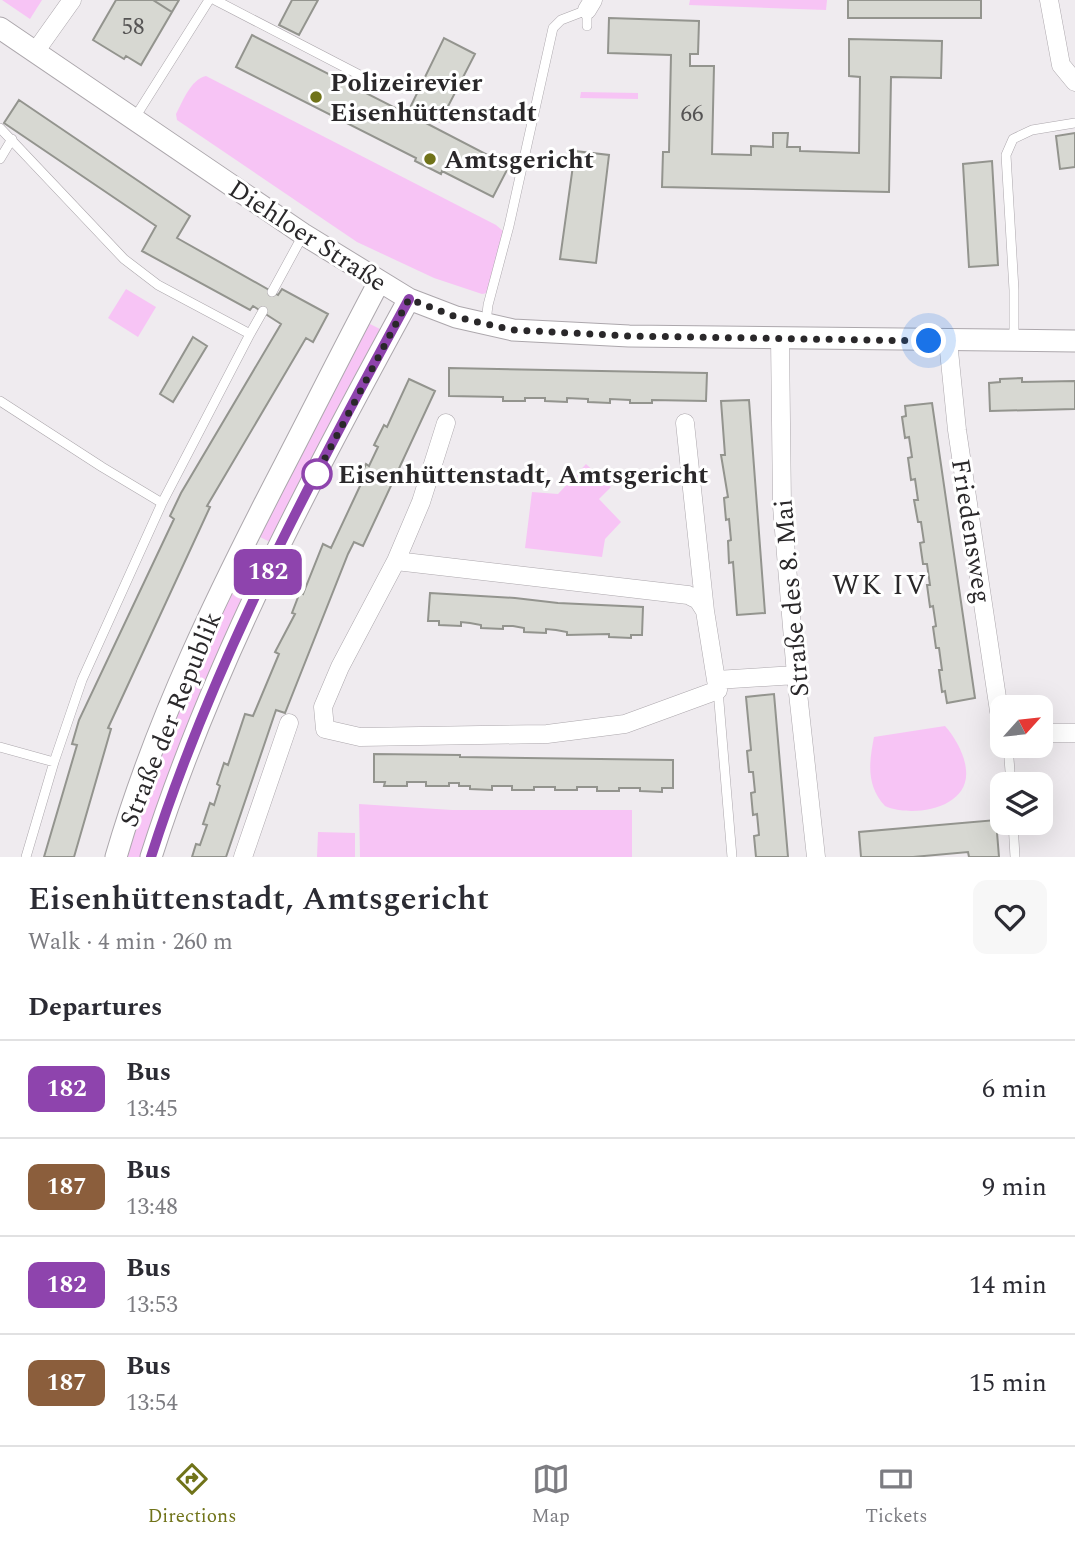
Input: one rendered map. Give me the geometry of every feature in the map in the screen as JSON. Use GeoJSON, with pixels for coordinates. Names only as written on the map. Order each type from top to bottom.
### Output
{"type":"FeatureCollection","features":[{"type":"Feature","properties":{"kind":"street"},"geometry":{"type":"LineString","coordinates":[[35,52],[72,0]]}},
{"type":"Feature","properties":{"kind":"street"},"geometry":{"type":"LineString","coordinates":[[1049,0],[1061,65],[1075,82]]}},
{"type":"Feature","properties":{"kind":"street","name":"Diehloer Straße"},"geometry":{"type":"LineString","coordinates":[[0,28],[303,234],[409,299],[456,317],[513,330],[629,336],[1075,341]]}},
{"type":"Feature","properties":{"kind":"street","name":"Straße der Republik"},"geometry":{"type":"LineString","coordinates":[[116,857],[146,767],[182,675],[247,536],[379,282]]}},
{"type":"Feature","properties":{"kind":"street","name":"Straße der Republik"},"geometry":{"type":"LineString","coordinates":[[151,857],[174,785],[218,678],[281,544],[409,299]]}},
{"type":"Feature","properties":{"kind":"street","name":"Straße des 8. Mai"},"geometry":{"type":"LineString","coordinates":[[780,338],[782,506],[796,675],[816,857]]}},
{"type":"Feature","properties":{"kind":"street","name":"Friedensweg"},"geometry":{"type":"LineString","coordinates":[[948,341],[957,430],[997,695]]}},
{"type":"Feature","properties":{"kind":"street"},"geometry":{"type":"LineString","coordinates":[[446,423],[421,502],[396,561],[340,667],[323,707],[326,729],[360,737],[547,734],[625,724],[717,685],[796,675]]}},
{"type":"Feature","properties":{"kind":"street"},"geometry":{"type":"LineString","coordinates":[[685,423],[705,611],[717,685]]}},
{"type":"Feature","properties":{"kind":"street"},"geometry":{"type":"LineString","coordinates":[[396,561],[688,594],[698,600],[705,611]]}},
{"type":"Feature","properties":{"kind":"street"},"geometry":{"type":"LineString","coordinates":[[243,857],[289,723]]}},
{"type":"Feature","properties":{"kind":"street"},"geometry":{"type":"LineString","coordinates":[[1054,733],[1075,733]]}},
{"type":"Feature","properties":{"kind":"lane"},"geometry":{"type":"LineString","coordinates":[[134,119],[209,0]]}},
{"type":"Feature","properties":{"kind":"lane"},"geometry":{"type":"LineString","coordinates":[[215,0],[377,84]]}},
{"type":"Feature","properties":{"kind":"lane"},"geometry":{"type":"LineString","coordinates":[[485,324],[553,28],[561,20],[589,12]]}},
{"type":"Feature","properties":{"kind":"lane"},"geometry":{"type":"LineString","coordinates":[[1014,341],[1014,290],[1006,155],[1013,139],[1032,130],[1075,123]]}},
{"type":"Feature","properties":{"kind":"lane"},"geometry":{"type":"LineString","coordinates":[[0,128],[124,259],[158,285],[250,334]]}},
{"type":"Feature","properties":{"kind":"lane"},"geometry":{"type":"LineString","coordinates":[[0,159],[12,139]]}},
{"type":"Feature","properties":{"kind":"lane"},"geometry":{"type":"LineString","coordinates":[[272,292],[303,234]]}},
{"type":"Feature","properties":{"kind":"lane"},"geometry":{"type":"LineString","coordinates":[[26,857],[82,680],[162,503],[262,311]]}},
{"type":"Feature","properties":{"kind":"lane"},"geometry":{"type":"LineString","coordinates":[[0,401],[162,503]]}},
{"type":"Feature","properties":{"kind":"lane"},"geometry":{"type":"LineString","coordinates":[[717,685],[732,857]]}},
{"type":"Feature","properties":{"kind":"lane"},"geometry":{"type":"LineString","coordinates":[[0,747],[54,762]]}},
{"type":"Feature","properties":{"kind":"lane"},"geometry":{"type":"LineString","coordinates":[[1014,835],[1015,857]]}},
{"type":"Feature","properties":{"kind":"shaded area"},"geometry":{"type":"Polygon","coordinates":[[[2,0],[42,0],[30,19],[2,0]]]}},
{"type":"Feature","properties":{"kind":"shaded area"},"geometry":{"type":"Polygon","coordinates":[[[690,0],[827,0],[826,10],[689,5],[690,0]]]}},
{"type":"Feature","properties":{"kind":"shaded area"},"geometry":{"type":"Polygon","coordinates":[[[206,76],[496,225],[503,231],[503,235],[487,293],[482,294],[434,278],[357,242],[177,120],[176,114],[188,91],[196,81],[206,76]]]}},
{"type":"Feature","properties":{"kind":"shaded area"},"geometry":{"type":"Polygon","coordinates":[[[581,92],[638,93],[638,99],[580,98],[581,92]]]}},
{"type":"Feature","properties":{"kind":"shaded area"},"geometry":{"type":"Polygon","coordinates":[[[126,289],[156,307],[138,337],[108,318],[126,289]]]}},
{"type":"Feature","properties":{"kind":"shaded area"},"geometry":{"type":"Polygon","coordinates":[[[368,323],[382,330],[272,543],[258,536],[368,323]]]}},
{"type":"Feature","properties":{"kind":"shaded area"},"geometry":{"type":"Polygon","coordinates":[[[586,464],[611,487],[599,499],[621,522],[605,539],[602,557],[525,548],[532,492],[558,494],[586,464]]]}},
{"type":"Feature","properties":{"kind":"shaded area"},"geometry":{"type":"Polygon","coordinates":[[[253,545],[268,552],[207,681],[193,674],[253,545]]]}},
{"type":"Feature","properties":{"kind":"shaded area"},"geometry":{"type":"Polygon","coordinates":[[[189,684],[203,690],[142,857],[126,857],[143,803],[189,684]]]}},
{"type":"Feature","properties":{"kind":"shaded area"},"geometry":{"type":"Polygon","coordinates":[[[945,726],[964,758],[965,783],[959,794],[949,802],[924,810],[910,811],[885,806],[875,790],[870,773],[874,737],[945,726]]]}},
{"type":"Feature","properties":{"kind":"shaded area"},"geometry":{"type":"Polygon","coordinates":[[[359,804],[452,810],[632,810],[632,857],[360,857],[359,804]]]}},
{"type":"Feature","properties":{"kind":"shaded area"},"geometry":{"type":"Polygon","coordinates":[[[318,832],[355,833],[355,857],[317,857],[318,832]]]}},
{"type":"Feature","properties":{"kind":"building"},"geometry":{"type":"Polygon","coordinates":[[[116,0],[153,0],[172,12],[141,65],[126,56],[124,59],[93,40],[116,0]]]}},
{"type":"Feature","properties":{"kind":"building"},"geometry":{"type":"Polygon","coordinates":[[[153,0],[179,0],[172,12],[153,0]]]}},
{"type":"Feature","properties":{"kind":"building"},"geometry":{"type":"Polygon","coordinates":[[[292,0],[318,0],[299,35],[279,25],[292,0]]]}},
{"type":"Feature","properties":{"kind":"building"},"geometry":{"type":"Polygon","coordinates":[[[848,0],[981,0],[981,18],[848,18],[848,0]]]}},
{"type":"Feature","properties":{"kind":"building"},"geometry":{"type":"Polygon","coordinates":[[[609,18],[699,21],[698,54],[690,54],[690,66],[714,66],[712,154],[751,155],[751,146],[773,147],[773,133],[788,133],[787,147],[800,147],[800,151],[859,153],[860,77],[849,76],[849,39],[942,41],[941,78],[891,77],[889,192],[662,187],[663,152],[669,152],[671,55],[608,53],[609,18]]]}},
{"type":"Feature","properties":{"kind":"building"},"geometry":{"type":"Polygon","coordinates":[[[252,35],[407,114],[444,38],[475,54],[440,122],[425,114],[422,121],[509,166],[493,197],[442,171],[441,174],[415,161],[416,158],[236,67],[252,35]]]}},
{"type":"Feature","properties":{"kind":"building"},"geometry":{"type":"Polygon","coordinates":[[[19,100],[190,216],[177,238],[278,295],[282,289],[328,314],[313,342],[306,338],[207,506],[210,507],[108,728],[111,729],[74,857],[44,857],[77,745],[72,744],[79,720],[174,519],[170,516],[181,493],[281,324],[253,306],[250,310],[142,251],[156,226],[4,123],[19,100]]]}},
{"type":"Feature","properties":{"kind":"building"},"geometry":{"type":"Polygon","coordinates":[[[1075,133],[1075,167],[1060,169],[1056,136],[1075,133]]]}},
{"type":"Feature","properties":{"kind":"building"},"geometry":{"type":"Polygon","coordinates":[[[575,151],[609,155],[596,263],[560,259],[575,151]]]}},
{"type":"Feature","properties":{"kind":"building"},"geometry":{"type":"Polygon","coordinates":[[[992,161],[998,265],[969,267],[963,164],[992,161]]]}},
{"type":"Feature","properties":{"kind":"building"},"geometry":{"type":"Polygon","coordinates":[[[193,337],[207,346],[173,402],[160,394],[193,337]]]}},
{"type":"Feature","properties":{"kind":"building"},"geometry":{"type":"Polygon","coordinates":[[[449,368],[707,373],[706,401],[652,400],[652,403],[630,403],[630,400],[610,399],[610,403],[588,402],[588,399],[567,398],[567,402],[525,398],[525,401],[503,401],[503,397],[449,396],[449,368]]]}},
{"type":"Feature","properties":{"kind":"building"},"geometry":{"type":"Polygon","coordinates":[[[1022,378],[1022,382],[1075,381],[1075,409],[990,411],[989,383],[1000,382],[1000,379],[1022,378]]]}},
{"type":"Feature","properties":{"kind":"building"},"geometry":{"type":"Polygon","coordinates":[[[409,379],[435,391],[363,546],[354,542],[348,554],[285,713],[276,710],[226,857],[192,857],[196,844],[200,845],[207,825],[203,824],[210,803],[214,805],[224,763],[228,765],[245,714],[253,716],[279,654],[275,652],[295,614],[292,613],[300,592],[303,594],[323,544],[331,548],[360,486],[357,484],[366,464],[369,466],[378,447],[374,445],[384,425],[387,427],[409,379]]]}},
{"type":"Feature","properties":{"kind":"building"},"geometry":{"type":"Polygon","coordinates":[[[749,400],[765,613],[737,615],[733,562],[729,563],[729,519],[726,520],[724,498],[728,497],[721,455],[725,455],[721,401],[749,400]]]}},
{"type":"Feature","properties":{"kind":"building"},"geometry":{"type":"Polygon","coordinates":[[[932,403],[975,698],[947,703],[945,691],[942,692],[939,670],[942,670],[933,627],[936,626],[933,606],[930,607],[927,564],[923,564],[920,543],[924,542],[914,500],[918,500],[915,479],[911,480],[909,437],[905,438],[902,417],[906,416],[905,406],[932,403]]]}},
{"type":"Feature","properties":{"kind":"building"},"geometry":{"type":"Polygon","coordinates":[[[430,593],[643,607],[642,635],[631,635],[631,638],[609,637],[609,634],[567,635],[567,632],[546,629],[546,633],[524,632],[524,628],[513,626],[503,626],[503,629],[481,628],[481,625],[461,622],[461,626],[439,625],[439,621],[428,621],[430,593]]]}},
{"type":"Feature","properties":{"kind":"building"},"geometry":{"type":"Polygon","coordinates":[[[774,694],[788,857],[756,857],[754,836],[759,835],[757,814],[753,815],[751,793],[755,792],[747,751],[751,750],[746,697],[774,694]]]}},
{"type":"Feature","properties":{"kind":"building"},"geometry":{"type":"Polygon","coordinates":[[[374,754],[673,760],[673,788],[662,788],[662,792],[640,791],[640,788],[597,791],[597,787],[577,787],[577,790],[534,787],[534,790],[512,790],[512,786],[492,786],[492,790],[470,789],[470,786],[459,786],[459,783],[426,786],[426,782],[407,782],[407,786],[384,786],[385,782],[374,782],[374,754]]]}},
{"type":"Feature","properties":{"kind":"building"},"geometry":{"type":"Polygon","coordinates":[[[990,821],[990,835],[997,835],[999,857],[969,857],[968,852],[913,857],[861,857],[859,832],[990,821]]]}},
{"type":"Feature","properties":{"kind":"bus line","name":"182"},"geometry":{"type":"LineString","coordinates":[[151,857],[174,785],[212,690],[281,544],[409,299]]}},
{"type":"Feature","properties":{"kind":"place","name":"Polizeirevier Eisenhüttenstadt"},"geometry":{"type":"Point","coordinates":[316,97]}},
{"type":"Feature","properties":{"kind":"place","name":"Amtsgericht"},"geometry":{"type":"Point","coordinates":[430,159]}},
{"type":"Feature","properties":{"kind":"place","name":"Eisenhüttenstadt, Amtsgericht"},"geometry":{"type":"Point","coordinates":[317,474]}},
{"type":"Feature","properties":{"kind":"district","name":"WK IV"},"geometry":{"type":"Point","coordinates":[880,584]}},
{"type":"Feature","properties":{"kind":"route"},"geometry":{"type":"LineString","coordinates":[[317,474],[315,477],[409,299],[456,317],[513,330],[629,336],[929,341]]}}]}
